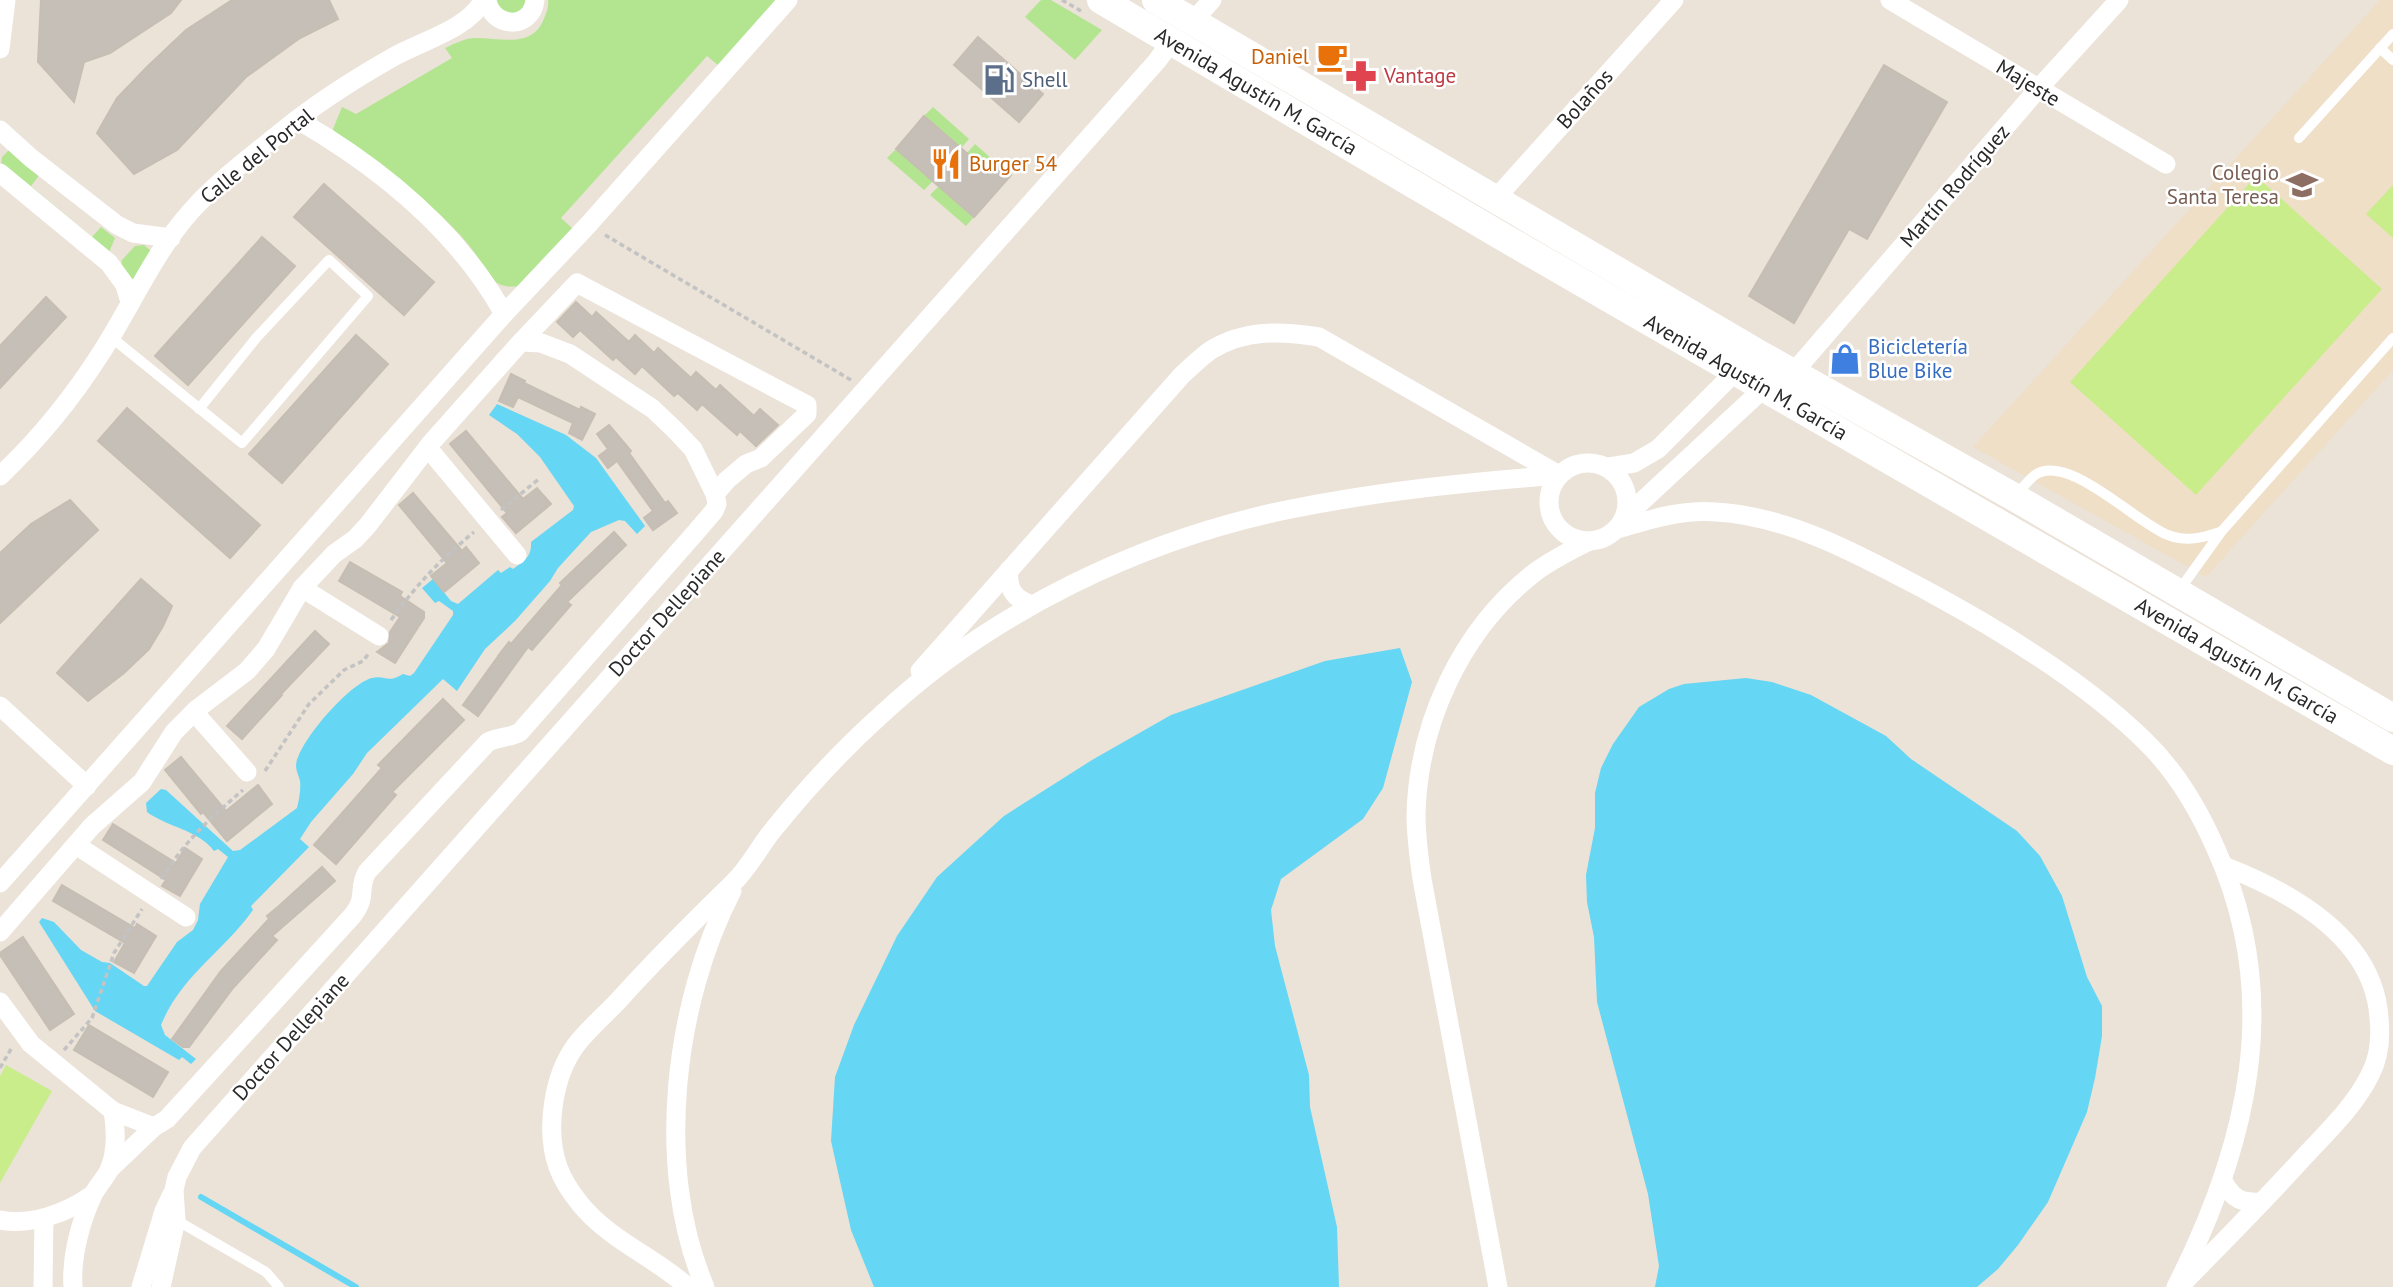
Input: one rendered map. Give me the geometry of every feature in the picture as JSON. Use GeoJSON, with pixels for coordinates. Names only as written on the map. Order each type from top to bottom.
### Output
{"type":"FeatureCollection","features":[{"type":"Feature","properties":{"kind":"main road","name":"Avenida Agustín M. García"},"geometry":{"type":"LineString","coordinates":[[1101,0],[1764,388],[2393,751]]}},
{"type":"Feature","properties":{"kind":"main road","name":"Avenida Agustín M. García"},"geometry":{"type":"LineString","coordinates":[[1156,0],[1761,355],[2014,497],[2393,718]]}},
{"type":"Feature","properties":{"kind":"street"},"geometry":{"type":"LineString","coordinates":[[0,49],[6,0]]}},
{"type":"Feature","properties":{"kind":"street"},"geometry":{"type":"LineString","coordinates":[[462,23],[475,13],[485,0],[490,11],[502,21]]}},
{"type":"Feature","properties":{"kind":"street"},"geometry":{"type":"LineString","coordinates":[[462,23],[478,19],[518,22],[531,13],[535,0]]}},
{"type":"Feature","properties":{"kind":"street"},"geometry":{"type":"LineString","coordinates":[[0,883],[504,314],[588,225],[788,0]]}},
{"type":"Feature","properties":{"kind":"street"},"geometry":{"type":"LineString","coordinates":[[1193,21],[1212,0]]}},
{"type":"Feature","properties":{"kind":"street","name":"Bolaños"},"geometry":{"type":"LineString","coordinates":[[1496,198],[1674,0]]}},
{"type":"Feature","properties":{"kind":"street","name":"Majeste"},"geometry":{"type":"LineString","coordinates":[[1890,0],[2166,164]]}},
{"type":"Feature","properties":{"kind":"street","name":"Martín Rodríguez"},"geometry":{"type":"LineString","coordinates":[[1793,373],[2038,89],[2119,0]]}},
{"type":"Feature","properties":{"kind":"street","name":"Calle del Portal"},"geometry":{"type":"LineString","coordinates":[[0,476],[47,425],[111,337],[170,237],[220,182],[298,120],[396,56],[462,23]]}},
{"type":"Feature","properties":{"kind":"street","name":"Doctor Dellepiane"},"geometry":{"type":"LineString","coordinates":[[141,1287],[180,1166],[192,1148],[1171,42]]}},
{"type":"Feature","properties":{"kind":"street"},"geometry":{"type":"LineString","coordinates":[[298,120],[361,161],[421,211],[475,268],[504,314]]}},
{"type":"Feature","properties":{"kind":"street"},"geometry":{"type":"LineString","coordinates":[[0,131],[106,217],[133,233],[170,237]]}},
{"type":"Feature","properties":{"kind":"street"},"geometry":{"type":"LineString","coordinates":[[0,131],[0,140]]}},
{"type":"Feature","properties":{"kind":"street"},"geometry":{"type":"LineString","coordinates":[[0,173],[109,263],[125,285],[130,302]]}},
{"type":"Feature","properties":{"kind":"street"},"geometry":{"type":"LineString","coordinates":[[109,263],[118,248],[133,233]]}},
{"type":"Feature","properties":{"kind":"street"},"geometry":{"type":"LineString","coordinates":[[0,932],[92,826],[142,782],[174,732],[194,712],[247,671],[266,649],[302,588],[334,554],[362,532],[428,448],[577,283],[807,405],[807,414],[761,458],[746,464],[715,494]]}},
{"type":"Feature","properties":{"kind":"street"},"geometry":{"type":"LineString","coordinates":[[885,711],[1181,375],[1212,350],[1237,339],[1264,332],[1319,337],[1559,475]]}},
{"type":"Feature","properties":{"kind":"street"},"geometry":{"type":"LineString","coordinates":[[74,1287],[74,1268],[82,1225],[92,1195],[110,1169],[154,1127],[167,1119],[353,915],[362,903],[362,880],[367,872],[488,742],[520,732],[714,511],[717,504],[715,494],[693,449],[653,409],[570,354],[541,343],[521,342]]}},
{"type":"Feature","properties":{"kind":"street"},"geometry":{"type":"LineString","coordinates":[[1735,371],[1658,449],[1634,463],[1609,467],[1583,462],[1570,466],[1559,475],[1549,498],[1555,523],[1564,533],[1589,541],[1599,540],[1621,523],[1764,388],[1761,355]]}},
{"type":"Feature","properties":{"kind":"street"},"geometry":{"type":"LineString","coordinates":[[1791,403],[1793,373]]}},
{"type":"Feature","properties":{"kind":"street"},"geometry":{"type":"LineString","coordinates":[[1698,410],[1720,429]]}},
{"type":"Feature","properties":{"kind":"street"},"geometry":{"type":"LineString","coordinates":[[1489,480],[1506,465],[1502,441]]}},
{"type":"Feature","properties":{"kind":"street"},"geometry":{"type":"LineString","coordinates":[[428,448],[517,555]]}},
{"type":"Feature","properties":{"kind":"street"},"geometry":{"type":"LineString","coordinates":[[1609,467],[1624,484],[1628,506],[1621,523]]}},
{"type":"Feature","properties":{"kind":"street"},"geometry":{"type":"LineString","coordinates":[[705,1287],[690,1245],[679,1172],[676,1098],[679,1061],[702,964],[719,917],[740,876],[771,832],[848,745],[964,647],[1004,620],[1135,556],[1231,524],[1289,509],[1391,491],[1559,475]]}},
{"type":"Feature","properties":{"kind":"street"},"geometry":{"type":"LineString","coordinates":[[1621,523],[1671,514],[1716,512],[1754,518],[1827,542],[1889,571],[1982,621],[2039,658],[2110,710],[2146,742],[2175,776],[2203,819],[2224,866],[2241,922],[2253,994],[2248,1078],[2240,1121],[2223,1181],[2177,1287]]}},
{"type":"Feature","properties":{"kind":"street"},"geometry":{"type":"LineString","coordinates":[[1498,1287],[1422,879],[1417,840],[1418,789],[1423,752],[1431,724],[1440,699],[1471,641],[1510,594],[1533,574],[1556,558],[1589,541]]}},
{"type":"Feature","properties":{"kind":"street"},"geometry":{"type":"LineString","coordinates":[[1009,570],[1009,587],[1021,601],[1032,606]]}},
{"type":"Feature","properties":{"kind":"street"},"geometry":{"type":"LineString","coordinates":[[302,588],[379,636]]}},
{"type":"Feature","properties":{"kind":"street"},"geometry":{"type":"LineString","coordinates":[[0,706],[87,786]]}},
{"type":"Feature","properties":{"kind":"street"},"geometry":{"type":"LineString","coordinates":[[194,712],[247,772]]}},
{"type":"Feature","properties":{"kind":"street"},"geometry":{"type":"LineString","coordinates":[[76,845],[186,917]]}},
{"type":"Feature","properties":{"kind":"street"},"geometry":{"type":"LineString","coordinates":[[2177,1287],[2340,1119],[2364,1085],[2377,1056],[2380,1030],[2379,1009],[2362,962],[2345,939],[2318,916],[2255,878],[2224,866]]}},
{"type":"Feature","properties":{"kind":"street"},"geometry":{"type":"LineString","coordinates":[[688,1287],[600,1224],[568,1188],[558,1168],[551,1121],[558,1084],[575,1045],[669,945],[740,876]]}},
{"type":"Feature","properties":{"kind":"street"},"geometry":{"type":"LineString","coordinates":[[669,945],[687,944],[694,948],[702,964]]}},
{"type":"Feature","properties":{"kind":"street"},"geometry":{"type":"LineString","coordinates":[[0,1002],[31,1044],[52,1063],[113,1111],[154,1127]]}},
{"type":"Feature","properties":{"kind":"street"},"geometry":{"type":"LineString","coordinates":[[110,1169],[116,1127],[113,1111]]}},
{"type":"Feature","properties":{"kind":"street"},"geometry":{"type":"LineString","coordinates":[[2223,1181],[2230,1195],[2239,1201],[2262,1202]]}},
{"type":"Feature","properties":{"kind":"street","name":"Doctor Dellepiane"},"geometry":{"type":"LineString","coordinates":[[161,1287],[176,1220],[174,1190]]}},
{"type":"Feature","properties":{"kind":"street"},"geometry":{"type":"LineString","coordinates":[[0,1220],[7,1222],[44,1218],[76,1206],[92,1195]]}},
{"type":"Feature","properties":{"kind":"street"},"geometry":{"type":"LineString","coordinates":[[43,1287],[44,1218]]}},
{"type":"Feature","properties":{"kind":"street"},"geometry":{"type":"LineString","coordinates":[[653,1260],[674,1261],[690,1245]]}},
{"type":"Feature","properties":{"kind":"lane"},"geometry":{"type":"LineString","coordinates":[[2299,138],[2393,34]]}},
{"type":"Feature","properties":{"kind":"lane"},"geometry":{"type":"LineString","coordinates":[[2380,48],[2393,60]]}},
{"type":"Feature","properties":{"kind":"lane"},"geometry":{"type":"LineString","coordinates":[[111,337],[199,409],[242,443],[368,296],[329,260],[257,337],[199,409]]}},
{"type":"Feature","properties":{"kind":"lane"},"geometry":{"type":"LineString","coordinates":[[2177,592],[2221,532],[2393,338]]}},
{"type":"Feature","properties":{"kind":"lane"},"geometry":{"type":"LineString","coordinates":[[2014,497],[2035,474],[2062,471],[2079,478],[2166,534],[2186,539],[2221,532]]}},
{"type":"Feature","properties":{"kind":"lane"},"geometry":{"type":"LineString","coordinates":[[176,1220],[266,1272],[279,1287]]}},
{"type":"Feature","properties":{"kind":"path"},"geometry":{"type":"LineString","coordinates":[[588,225],[866,388]]}},
{"type":"Feature","properties":{"kind":"path"},"geometry":{"type":"LineString","coordinates":[[187,842],[209,820]]}},
{"type":"Feature","properties":{"kind":"path"},"geometry":{"type":"LineString","coordinates":[[52,1063],[92,1018],[114,953]]}},
{"type":"Feature","properties":{"kind":"shaded area","name":"Colegio Santa Teresa"},"geometry":{"type":"Polygon","coordinates":[[[2380,0],[2393,0],[2393,370],[2206,577],[1973,447],[2380,0]]]}},
{"type":"Feature","properties":{"kind":"green space"},"geometry":{"type":"Polygon","coordinates":[[[493,0],[528,0],[523,12],[506,15],[493,0]]]}},
{"type":"Feature","properties":{"kind":"green space"},"geometry":{"type":"Polygon","coordinates":[[[548,0],[778,0],[719,66],[707,56],[561,218],[573,229],[521,286],[511,287],[492,279],[474,252],[445,219],[337,139],[333,129],[342,107],[356,114],[452,58],[445,48],[473,38],[514,40],[531,35],[543,21],[548,0]]]}},
{"type":"Feature","properties":{"kind":"green space"},"geometry":{"type":"Polygon","coordinates":[[[1041,0],[1051,0],[1102,30],[1075,60],[1025,17],[1041,0]]]}},
{"type":"Feature","properties":{"kind":"green space"},"geometry":{"type":"Polygon","coordinates":[[[933,107],[969,139],[961,148],[924,116],[933,107]]]}},
{"type":"Feature","properties":{"kind":"green space"},"geometry":{"type":"Polygon","coordinates":[[[975,144],[992,159],[984,168],[967,153],[975,144]]]}},
{"type":"Feature","properties":{"kind":"green space"},"geometry":{"type":"Polygon","coordinates":[[[896,149],[933,181],[924,190],[887,158],[896,149]]]}},
{"type":"Feature","properties":{"kind":"green space"},"geometry":{"type":"Polygon","coordinates":[[[9,150],[40,174],[31,186],[92,237],[101,227],[115,238],[108,255],[1,166],[2,157],[9,150]]]}},
{"type":"Feature","properties":{"kind":"green space"},"geometry":{"type":"Polygon","coordinates":[[[2256,176],[2382,289],[2196,495],[2070,382],[2256,176]]]}},
{"type":"Feature","properties":{"kind":"green space"},"geometry":{"type":"Polygon","coordinates":[[[2393,185],[2393,238],[2366,214],[2393,185]]]}},
{"type":"Feature","properties":{"kind":"green space"},"geometry":{"type":"Polygon","coordinates":[[[939,186],[974,217],[966,226],[930,195],[939,186]]]}},
{"type":"Feature","properties":{"kind":"green space"},"geometry":{"type":"Polygon","coordinates":[[[144,245],[151,251],[134,279],[129,279],[121,268],[122,260],[135,246],[144,245]]]}},
{"type":"Feature","properties":{"kind":"green space"},"geometry":{"type":"Polygon","coordinates":[[[6,1065],[52,1091],[0,1183],[0,1076],[6,1065]]]}},
{"type":"Feature","properties":{"kind":"water"},"geometry":{"type":"Polygon","coordinates":[[[497,404],[566,435],[596,458],[645,526],[637,534],[625,521],[619,520],[591,532],[515,621],[485,649],[457,691],[443,679],[367,753],[300,839],[309,847],[251,906],[253,910],[241,925],[191,978],[169,1008],[161,1025],[165,1035],[196,1059],[191,1064],[182,1057],[179,1060],[95,1011],[39,922],[42,918],[54,922],[81,950],[102,962],[110,963],[147,986],[177,942],[193,930],[198,920],[200,904],[228,857],[218,849],[214,851],[191,833],[147,812],[146,803],[161,789],[166,790],[233,851],[240,850],[297,808],[300,781],[296,766],[299,756],[305,743],[326,715],[362,682],[372,678],[390,679],[403,674],[410,676],[414,673],[453,615],[453,611],[439,601],[435,603],[422,588],[433,579],[451,601],[458,604],[498,570],[501,573],[521,564],[529,555],[531,542],[573,510],[574,506],[540,457],[517,434],[489,415],[497,404]]]}},
{"type":"Feature","properties":{"kind":"water"},"geometry":{"type":"Polygon","coordinates":[[[1400,648],[1412,682],[1383,788],[1363,819],[1281,879],[1271,910],[1275,946],[1309,1075],[1310,1107],[1337,1227],[1339,1287],[874,1287],[851,1230],[831,1141],[835,1077],[854,1025],[897,936],[937,877],[1004,816],[1092,760],[1171,715],[1325,661],[1400,648]]]}},
{"type":"Feature","properties":{"kind":"water"},"geometry":{"type":"Polygon","coordinates":[[[1746,678],[1772,682],[1811,695],[1886,736],[1911,759],[2017,831],[2040,856],[2062,896],[2087,977],[2102,1006],[2102,1036],[2095,1078],[2087,1112],[2048,1202],[1998,1269],[1977,1287],[1655,1287],[1659,1266],[1648,1194],[1597,1002],[1594,937],[1587,902],[1586,875],[1595,828],[1595,793],[1601,768],[1613,744],[1639,707],[1669,689],[1684,684],[1746,678]]]}},
{"type":"Feature","properties":{"kind":"building"},"geometry":{"type":"Polygon","coordinates":[[[41,0],[181,0],[171,13],[110,53],[84,62],[74,102],[38,62],[41,0]]]}},
{"type":"Feature","properties":{"kind":"building"},"geometry":{"type":"Polygon","coordinates":[[[232,0],[329,0],[338,19],[300,38],[246,77],[177,150],[134,174],[97,133],[117,98],[147,67],[186,30],[232,0]]]}},
{"type":"Feature","properties":{"kind":"building","name":"Shell"},"geometry":{"type":"Polygon","coordinates":[[[978,37],[1043,94],[1019,122],[954,65],[978,37]]]}},
{"type":"Feature","properties":{"kind":"building"},"geometry":{"type":"Polygon","coordinates":[[[1884,65],[1947,102],[1867,239],[1849,229],[1794,323],[1749,296],[1884,65]]]}},
{"type":"Feature","properties":{"kind":"building","name":"Burger 54"},"geometry":{"type":"Polygon","coordinates":[[[924,116],[984,168],[992,159],[1011,175],[974,217],[896,149],[924,116]]]}},
{"type":"Feature","properties":{"kind":"building"},"geometry":{"type":"Polygon","coordinates":[[[324,184],[434,282],[404,315],[294,217],[324,184]]]}},
{"type":"Feature","properties":{"kind":"building"},"geometry":{"type":"Polygon","coordinates":[[[262,237],[295,266],[188,385],[155,356],[262,237]]]}},
{"type":"Feature","properties":{"kind":"building"},"geometry":{"type":"Polygon","coordinates":[[[46,297],[66,317],[0,388],[0,346],[46,297]]]}},
{"type":"Feature","properties":{"kind":"building"},"geometry":{"type":"Polygon","coordinates":[[[576,302],[592,317],[596,312],[629,342],[635,335],[654,353],[658,348],[691,378],[696,372],[716,390],[720,385],[754,416],[760,409],[778,425],[756,446],[740,431],[737,435],[702,404],[697,410],[678,393],[674,396],[642,366],[635,374],[616,357],[613,360],[580,330],[573,337],[557,322],[576,302]]]}},
{"type":"Feature","properties":{"kind":"building"},"geometry":{"type":"Polygon","coordinates":[[[356,335],[388,364],[282,483],[249,454],[356,335]]]}},
{"type":"Feature","properties":{"kind":"building"},"geometry":{"type":"Polygon","coordinates":[[[511,374],[580,410],[581,407],[595,414],[582,440],[569,433],[573,423],[518,397],[513,407],[499,401],[511,374]]]}},
{"type":"Feature","properties":{"kind":"building"},"geometry":{"type":"Polygon","coordinates":[[[127,408],[260,525],[230,558],[98,441],[127,408]]]}},
{"type":"Feature","properties":{"kind":"building"},"geometry":{"type":"Polygon","coordinates":[[[609,425],[631,451],[629,453],[665,503],[668,501],[677,513],[653,530],[644,518],[653,511],[617,461],[608,468],[599,456],[608,449],[597,434],[609,425]]]}},
{"type":"Feature","properties":{"kind":"building"},"geometry":{"type":"Polygon","coordinates":[[[466,431],[523,499],[537,488],[551,504],[516,533],[502,517],[507,513],[450,444],[466,431]]]}},
{"type":"Feature","properties":{"kind":"building"},"geometry":{"type":"Polygon","coordinates":[[[413,493],[462,551],[466,547],[479,563],[444,592],[431,576],[447,563],[399,505],[413,493]]]}},
{"type":"Feature","properties":{"kind":"building"},"geometry":{"type":"Polygon","coordinates":[[[70,500],[98,530],[0,623],[0,553],[31,524],[70,500]]]}},
{"type":"Feature","properties":{"kind":"building"},"geometry":{"type":"Polygon","coordinates":[[[614,532],[626,545],[567,602],[571,605],[532,650],[528,647],[478,716],[463,705],[497,658],[503,663],[498,656],[562,585],[560,583],[614,532]]]}},
{"type":"Feature","properties":{"kind":"building"},"geometry":{"type":"Polygon","coordinates":[[[350,562],[402,592],[400,596],[424,612],[424,618],[395,663],[377,652],[389,643],[390,632],[400,617],[339,581],[350,562]]]}},
{"type":"Feature","properties":{"kind":"building"},"geometry":{"type":"Polygon","coordinates":[[[141,579],[172,606],[149,649],[88,701],[57,673],[141,579]]]}},
{"type":"Feature","properties":{"kind":"building"},"geometry":{"type":"Polygon","coordinates":[[[315,631],[329,644],[242,739],[227,726],[315,631]]]}},
{"type":"Feature","properties":{"kind":"building"},"geometry":{"type":"Polygon","coordinates":[[[443,699],[464,720],[392,792],[396,795],[336,864],[314,845],[382,768],[378,765],[443,699]]]}},
{"type":"Feature","properties":{"kind":"building"},"geometry":{"type":"Polygon","coordinates":[[[181,757],[226,811],[258,785],[272,804],[227,841],[165,770],[181,757]]]}},
{"type":"Feature","properties":{"kind":"building"},"geometry":{"type":"Polygon","coordinates":[[[113,824],[176,863],[185,848],[202,859],[180,896],[162,886],[166,880],[103,840],[113,824]]]}},
{"type":"Feature","properties":{"kind":"building"},"geometry":{"type":"Polygon","coordinates":[[[322,867],[335,881],[272,936],[277,940],[233,988],[189,1047],[183,1047],[172,1039],[221,971],[269,919],[267,916],[279,906],[285,910],[280,905],[322,867]]]}},
{"type":"Feature","properties":{"kind":"building"},"geometry":{"type":"Polygon","coordinates":[[[62,885],[135,928],[137,924],[156,936],[134,973],[114,962],[125,943],[53,901],[62,885]]]}},
{"type":"Feature","properties":{"kind":"building"},"geometry":{"type":"Polygon","coordinates":[[[23,937],[74,1014],[50,1030],[0,955],[23,937]]]}},
{"type":"Feature","properties":{"kind":"building"},"geometry":{"type":"Polygon","coordinates":[[[89,1025],[168,1072],[153,1097],[74,1050],[89,1025]]]}},
{"type":"Feature","properties":{"kind":"waterway"},"geometry":{"type":"LineString","coordinates":[[201,1197],[356,1287]]}},
{"type":"Feature","properties":{"kind":"place","name":"Daniel"},"geometry":{"type":"Point","coordinates":[1332,57]}},
{"type":"Feature","properties":{"kind":"place","name":"Vantage"},"geometry":{"type":"Point","coordinates":[1361,76]}},
{"type":"Feature","properties":{"kind":"place","name":"Shell"},"geometry":{"type":"Point","coordinates":[999,80]}},
{"type":"Feature","properties":{"kind":"place","name":"Burger 54"},"geometry":{"type":"Point","coordinates":[946,164]}},
{"type":"Feature","properties":{"kind":"place","name":"Colegio Santa Teresa"},"geometry":{"type":"Point","coordinates":[2302,185]}},
{"type":"Feature","properties":{"kind":"place","name":"Bicicletería Blue Bike"},"geometry":{"type":"Point","coordinates":[1845,359]}}]}
